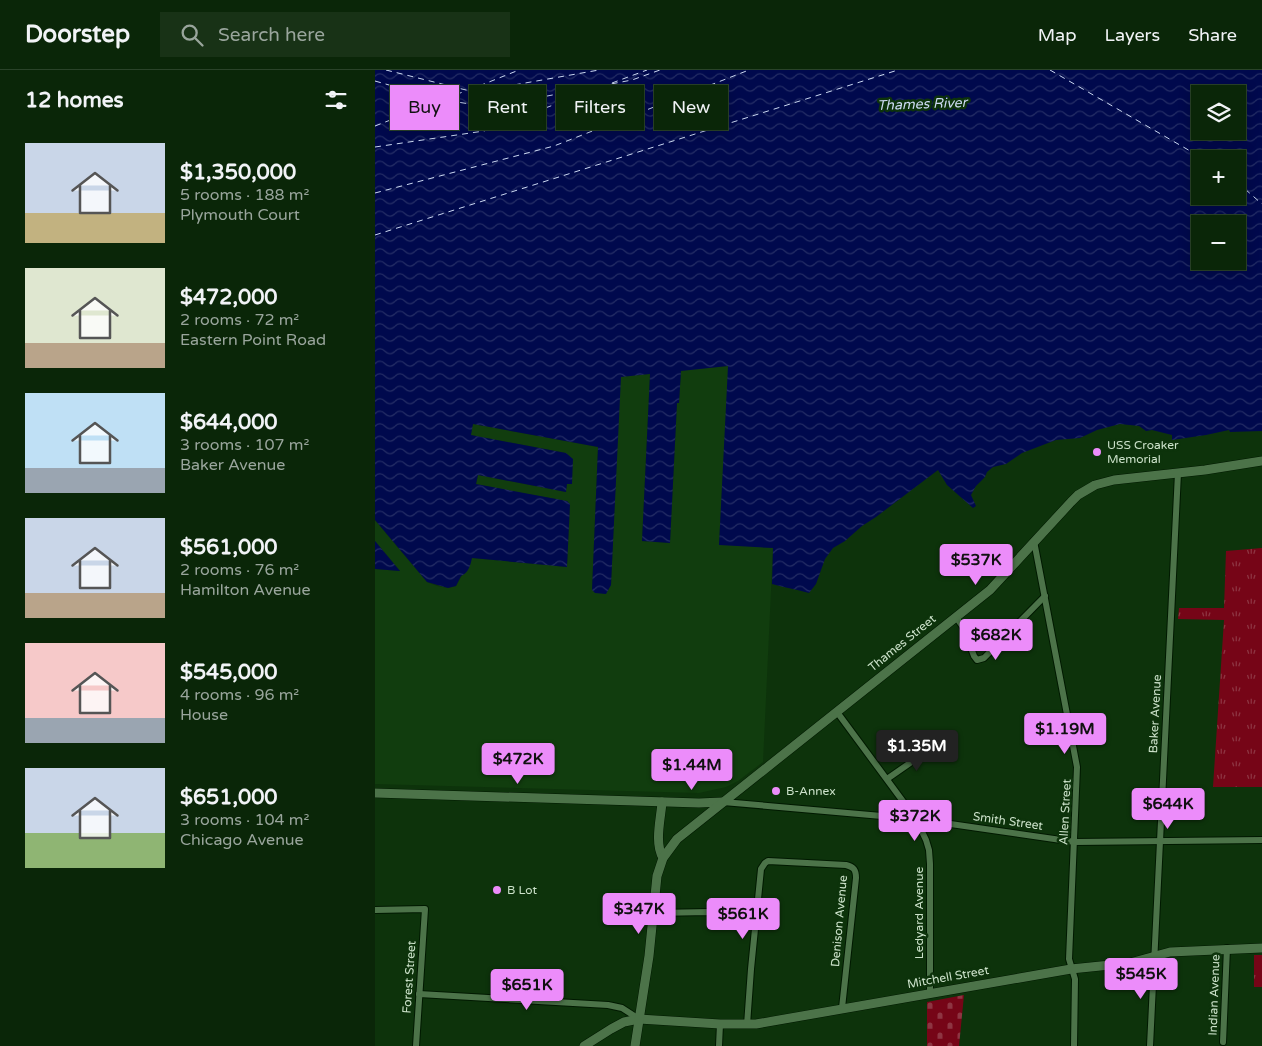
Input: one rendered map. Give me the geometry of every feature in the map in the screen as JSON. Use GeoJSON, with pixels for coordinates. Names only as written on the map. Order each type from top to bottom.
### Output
{"type":"FeatureCollection","features":[{"type":"Feature","properties":{"kind":"main road","name":"Thames Street"},"geometry":{"type":"LineString","coordinates":[[663,858],[677,839],[722,802],[990,590],[1071,502],[1090,487],[1113,480],[1262,461]]}},
{"type":"Feature","properties":{"kind":"main road"},"geometry":{"type":"LineString","coordinates":[[375,793],[662,802],[722,802]]}},
{"type":"Feature","properties":{"kind":"main road"},"geometry":{"type":"LineString","coordinates":[[635,1046],[649,956],[657,876],[663,858],[659,850],[662,802]]}},
{"type":"Feature","properties":{"kind":"main road","name":"Mitchell Street"},"geometry":{"type":"LineString","coordinates":[[639,1019],[747,1025],[1071,969],[1130,963],[1170,952],[1227,948],[1262,948]]}},
{"type":"Feature","properties":{"kind":"main road"},"geometry":{"type":"LineString","coordinates":[[584,1046],[624,1022],[639,1019]]}},
{"type":"Feature","properties":{"kind":"street","name":"Baker Avenue"},"geometry":{"type":"LineString","coordinates":[[1150,1046],[1178,473]]}},
{"type":"Feature","properties":{"kind":"street","name":"Allen Street"},"geometry":{"type":"LineString","coordinates":[[1034,541],[1077,757],[1078,775],[1069,959],[1075,979],[1074,1046]]}},
{"type":"Feature","properties":{"kind":"street"},"geometry":{"type":"LineString","coordinates":[[956,617],[977,660],[980,660],[1002,642],[1045,596]]}},
{"type":"Feature","properties":{"kind":"street","name":"Ledyard Avenue"},"geometry":{"type":"LineString","coordinates":[[837,712],[916,819],[929,850],[930,992]]}},
{"type":"Feature","properties":{"kind":"street"},"geometry":{"type":"LineString","coordinates":[[887,779],[933,747]]}},
{"type":"Feature","properties":{"kind":"street","name":"Smith Street"},"geometry":{"type":"LineString","coordinates":[[722,802],[916,819],[1075,842],[1262,840]]}},
{"type":"Feature","properties":{"kind":"street","name":"Denison Avenue"},"geometry":{"type":"LineString","coordinates":[[756,916],[761,869],[765,863],[771,861],[846,865],[852,866],[855,869],[856,878],[842,1008]]}},
{"type":"Feature","properties":{"kind":"street","name":"Forest Street"},"geometry":{"type":"LineString","coordinates":[[375,910],[425,909],[416,1046]]}},
{"type":"Feature","properties":{"kind":"street"},"geometry":{"type":"LineString","coordinates":[[654,913],[709,912],[756,916],[747,1025]]}},
{"type":"Feature","properties":{"kind":"street","name":"Indian Avenue"},"geometry":{"type":"LineString","coordinates":[[1223,1042],[1227,948]]}},
{"type":"Feature","properties":{"kind":"street"},"geometry":{"type":"LineString","coordinates":[[419,994],[608,1005],[622,1008],[639,1019]]}},
{"type":"Feature","properties":{"kind":"street"},"geometry":{"type":"LineString","coordinates":[[719,1046],[720,1024]]}},
{"type":"Feature","properties":{"kind":"shaded area"},"geometry":{"type":"Polygon","coordinates":[[[729,366],[719,544],[773,548],[763,762],[738,781],[726,787],[699,793],[375,784],[375,569],[400,571],[375,541],[375,520],[427,582],[437,586],[448,588],[456,586],[472,558],[567,567],[570,504],[567,501],[476,485],[478,475],[566,492],[567,483],[572,484],[566,453],[470,435],[473,424],[598,447],[592,590],[605,594],[611,585],[620,377],[650,373],[642,541],[670,543],[677,403],[679,403],[681,370],[729,366]]]}},
{"type":"Feature","properties":{"kind":"green space"},"geometry":{"type":"Polygon","coordinates":[[[1262,548],[1262,787],[1213,787],[1224,620],[1178,619],[1179,608],[1224,608],[1226,551],[1262,548]]]}},
{"type":"Feature","properties":{"kind":"green space"},"geometry":{"type":"Polygon","coordinates":[[[1254,955],[1262,955],[1262,987],[1254,987],[1254,955]]]}},
{"type":"Feature","properties":{"kind":"green space"},"geometry":{"type":"Polygon","coordinates":[[[964,995],[959,1046],[927,1046],[927,1002],[964,995]]]}},
{"type":"Feature","properties":{"kind":"water","name":"Thames River"},"geometry":{"type":"Polygon","coordinates":[[[375,70],[1262,70],[1262,431],[1230,432],[1229,430],[1172,440],[1172,435],[1152,430],[1146,431],[1139,426],[1120,424],[1097,430],[1080,438],[1056,440],[1022,453],[1006,464],[993,467],[976,486],[971,495],[976,506],[973,508],[947,485],[938,470],[862,526],[845,541],[833,548],[825,559],[816,584],[809,593],[772,584],[773,548],[719,545],[728,366],[681,371],[679,403],[677,403],[670,543],[642,541],[650,374],[621,377],[611,585],[606,594],[595,593],[592,590],[598,447],[473,424],[471,435],[566,453],[573,459],[572,484],[567,484],[566,492],[478,475],[476,484],[567,501],[570,504],[567,567],[472,558],[469,569],[461,576],[456,586],[448,588],[427,582],[375,520],[375,70]]]}},
{"type":"Feature","properties":{"kind":"water"},"geometry":{"type":"Polygon","coordinates":[[[375,541],[400,571],[375,569],[375,541]]]}},
{"type":"Feature","properties":{"kind":"ferry route"},"geometry":{"type":"LineString","coordinates":[[386,70],[474,92],[599,70]]}},
{"type":"Feature","properties":{"kind":"ferry route"},"geometry":{"type":"LineString","coordinates":[[482,85],[519,70]]}},
{"type":"Feature","properties":{"kind":"ferry route"},"geometry":{"type":"LineString","coordinates":[[612,83],[647,70]]}},
{"type":"Feature","properties":{"kind":"ferry route"},"geometry":{"type":"LineString","coordinates":[[375,81],[438,99],[489,107],[632,80],[660,70]]}},
{"type":"Feature","properties":{"kind":"ferry route"},"geometry":{"type":"LineString","coordinates":[[375,193],[554,146],[749,70]]}},
{"type":"Feature","properties":{"kind":"ferry route"},"geometry":{"type":"LineString","coordinates":[[375,235],[898,70]]}},
{"type":"Feature","properties":{"kind":"ferry route"},"geometry":{"type":"LineString","coordinates":[[1050,70],[1191,151]]}},
{"type":"Feature","properties":{"kind":"ferry route"},"geometry":{"type":"LineString","coordinates":[[459,94],[465,91]]}},
{"type":"Feature","properties":{"kind":"ferry route"},"geometry":{"type":"LineString","coordinates":[[375,147],[484,131],[556,104]]}},
{"type":"Feature","properties":{"kind":"ferry route"},"geometry":{"type":"LineString","coordinates":[[375,126],[390,120]]}},
{"type":"Feature","properties":{"kind":"ferry route"},"geometry":{"type":"LineString","coordinates":[[1246,190],[1262,204]]}},
{"type":"Feature","properties":{"kind":"place","name":"USS Croaker Memorial"},"geometry":{"type":"Point","coordinates":[1097,452]}},
{"type":"Feature","properties":{"kind":"place","name":"B-Annex"},"geometry":{"type":"Point","coordinates":[776,791]}},
{"type":"Feature","properties":{"kind":"place","name":"B Lot"},"geometry":{"type":"Point","coordinates":[497,890]}}]}
